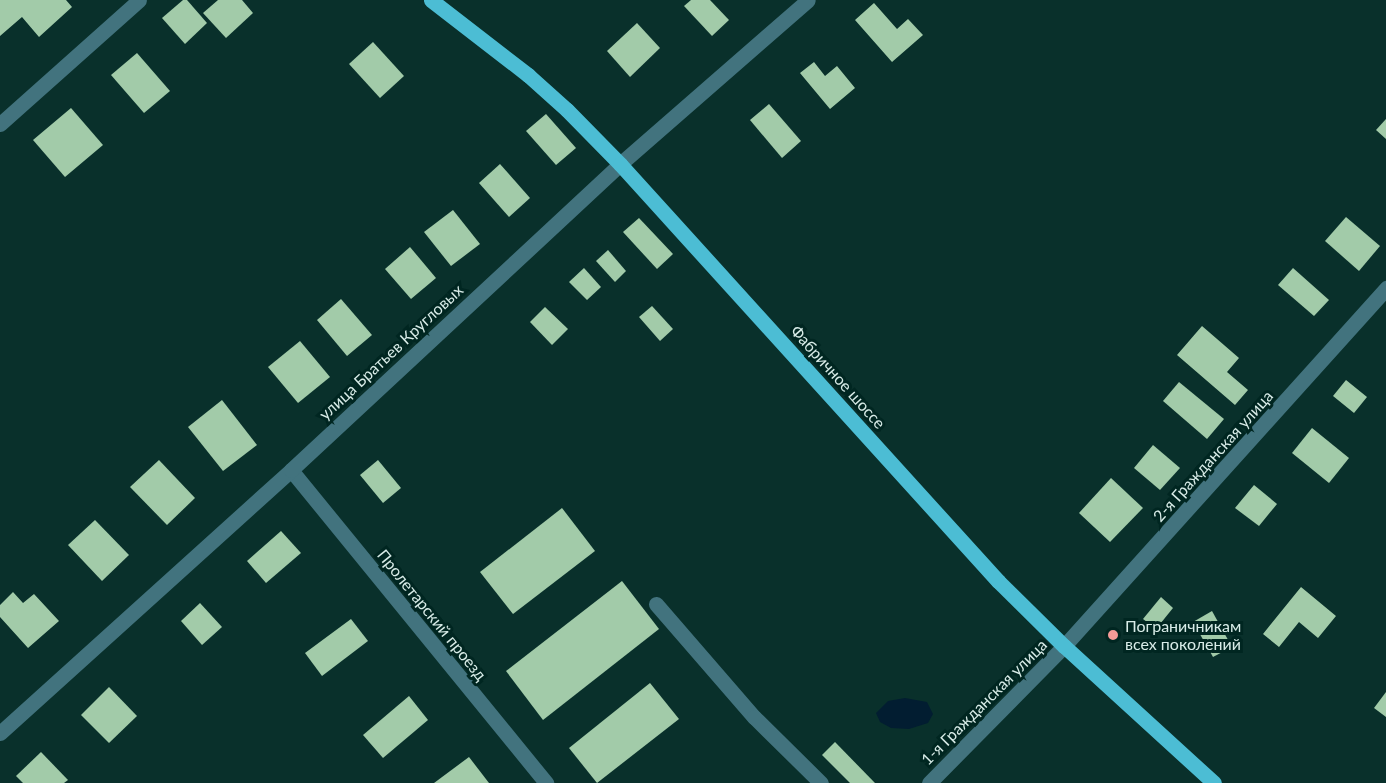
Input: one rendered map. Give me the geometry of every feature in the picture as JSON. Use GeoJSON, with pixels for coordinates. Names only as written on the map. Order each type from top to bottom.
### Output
{"type":"FeatureCollection","features":[{"type":"Feature","properties":{"kind":"main road","name":"Фабричное шоссе"},"geometry":{"type":"LineString","coordinates":[[432,0],[528,75],[620,164],[998,581],[1214,783]]}},
{"type":"Feature","properties":{"kind":"street"},"geometry":{"type":"LineString","coordinates":[[0,124],[139,0]]}},
{"type":"Feature","properties":{"kind":"street","name":"улица Братьев Кругловых"},"geometry":{"type":"LineString","coordinates":[[0,733],[291,470],[620,164],[808,0]]}},
{"type":"Feature","properties":{"kind":"street","name":"2-я Гражданская улица"},"geometry":{"type":"LineString","coordinates":[[1065,646],[1386,288]]}},
{"type":"Feature","properties":{"kind":"street","name":"Пролетарский проезд"},"geometry":{"type":"LineString","coordinates":[[291,470],[546,783]]}},
{"type":"Feature","properties":{"kind":"street"},"geometry":{"type":"LineString","coordinates":[[656,604],[754,717],[821,783]]}},
{"type":"Feature","properties":{"kind":"street","name":"1-я Гражданская улица"},"geometry":{"type":"LineString","coordinates":[[929,783],[1065,646]]}},
{"type":"Feature","properties":{"kind":"water"},"geometry":{"type":"Polygon","coordinates":[[[905,698],[927,702],[933,714],[928,723],[909,729],[891,728],[880,722],[876,713],[888,701],[905,698]]]}},
{"type":"Feature","properties":{"kind":"building"},"geometry":{"type":"Polygon","coordinates":[[[0,0],[66,0],[72,7],[39,37],[22,17],[0,36],[0,0]]]}},
{"type":"Feature","properties":{"kind":"building"},"geometry":{"type":"Polygon","coordinates":[[[183,0],[187,0],[207,23],[185,44],[162,18],[183,0]]]}},
{"type":"Feature","properties":{"kind":"building"},"geometry":{"type":"Polygon","coordinates":[[[218,0],[242,0],[253,13],[226,38],[203,13],[218,0]]]}},
{"type":"Feature","properties":{"kind":"building"},"geometry":{"type":"Polygon","coordinates":[[[691,0],[710,0],[729,20],[712,36],[684,6],[691,0]]]}},
{"type":"Feature","properties":{"kind":"building"},"geometry":{"type":"Polygon","coordinates":[[[874,3],[897,29],[908,19],[923,35],[892,62],[855,20],[874,3]]]}},
{"type":"Feature","properties":{"kind":"building"},"geometry":{"type":"Polygon","coordinates":[[[637,23],[660,48],[630,77],[607,51],[637,23]]]}},
{"type":"Feature","properties":{"kind":"building"},"geometry":{"type":"Polygon","coordinates":[[[373,42],[404,76],[380,98],[349,64],[373,42]]]}},
{"type":"Feature","properties":{"kind":"building"},"geometry":{"type":"Polygon","coordinates":[[[137,53],[170,91],[144,113],[111,75],[137,53]]]}},
{"type":"Feature","properties":{"kind":"building"},"geometry":{"type":"Polygon","coordinates":[[[814,62],[825,76],[837,66],[855,88],[830,109],[800,73],[814,62]]]}},
{"type":"Feature","properties":{"kind":"building"},"geometry":{"type":"Polygon","coordinates":[[[769,104],[801,141],[782,158],[750,120],[769,104]]]}},
{"type":"Feature","properties":{"kind":"building"},"geometry":{"type":"Polygon","coordinates":[[[71,108],[103,145],[65,177],[33,140],[71,108]]]}},
{"type":"Feature","properties":{"kind":"building"},"geometry":{"type":"Polygon","coordinates":[[[546,114],[576,148],[556,165],[526,131],[546,114]]]}},
{"type":"Feature","properties":{"kind":"building"},"geometry":{"type":"Polygon","coordinates":[[[1386,119],[1386,139],[1376,130],[1386,119]]]}},
{"type":"Feature","properties":{"kind":"building"},"geometry":{"type":"Polygon","coordinates":[[[500,164],[530,198],[509,217],[479,183],[500,164]]]}},
{"type":"Feature","properties":{"kind":"building"},"geometry":{"type":"Polygon","coordinates":[[[453,210],[480,244],[451,266],[424,232],[453,210]]]}},
{"type":"Feature","properties":{"kind":"building"},"geometry":{"type":"Polygon","coordinates":[[[1346,217],[1380,246],[1359,271],[1325,241],[1346,217]]]}},
{"type":"Feature","properties":{"kind":"building"},"geometry":{"type":"Polygon","coordinates":[[[639,218],[673,254],[657,269],[623,232],[639,218]]]}},
{"type":"Feature","properties":{"kind":"building"},"geometry":{"type":"Polygon","coordinates":[[[410,247],[436,278],[411,299],[385,269],[410,247]]]}},
{"type":"Feature","properties":{"kind":"building"},"geometry":{"type":"Polygon","coordinates":[[[608,250],[626,271],[615,282],[596,261],[608,250]]]}},
{"type":"Feature","properties":{"kind":"building"},"geometry":{"type":"Polygon","coordinates":[[[584,268],[601,287],[587,300],[569,282],[584,268]]]}},
{"type":"Feature","properties":{"kind":"building"},"geometry":{"type":"Polygon","coordinates":[[[1293,268],[1329,300],[1314,316],[1278,285],[1293,268]]]}},
{"type":"Feature","properties":{"kind":"building"},"geometry":{"type":"Polygon","coordinates":[[[341,299],[372,335],[347,356],[317,320],[341,299]]]}},
{"type":"Feature","properties":{"kind":"building"},"geometry":{"type":"Polygon","coordinates":[[[652,306],[673,329],[660,341],[639,317],[652,306]]]}},
{"type":"Feature","properties":{"kind":"building"},"geometry":{"type":"Polygon","coordinates":[[[545,307],[568,329],[552,345],[530,322],[545,307]]]}},
{"type":"Feature","properties":{"kind":"building"},"geometry":{"type":"Polygon","coordinates":[[[1202,326],[1239,358],[1227,372],[1248,390],[1235,405],[1177,355],[1202,326]]]}},
{"type":"Feature","properties":{"kind":"building"},"geometry":{"type":"Polygon","coordinates":[[[300,341],[330,377],[298,403],[268,367],[300,341]]]}},
{"type":"Feature","properties":{"kind":"building"},"geometry":{"type":"Polygon","coordinates":[[[1346,380],[1367,397],[1354,413],[1333,396],[1346,380]]]}},
{"type":"Feature","properties":{"kind":"building"},"geometry":{"type":"Polygon","coordinates":[[[1179,382],[1224,419],[1207,439],[1163,401],[1179,382]]]}},
{"type":"Feature","properties":{"kind":"building"},"geometry":{"type":"Polygon","coordinates":[[[222,400],[257,445],[223,471],[188,427],[222,400]]]}},
{"type":"Feature","properties":{"kind":"building"},"geometry":{"type":"Polygon","coordinates":[[[1312,428],[1349,458],[1329,483],[1292,453],[1312,428]]]}},
{"type":"Feature","properties":{"kind":"building"},"geometry":{"type":"Polygon","coordinates":[[[1153,445],[1180,468],[1160,490],[1134,468],[1153,445]]]}},
{"type":"Feature","properties":{"kind":"building"},"geometry":{"type":"Polygon","coordinates":[[[159,460],[195,498],[167,525],[130,487],[159,460]]]}},
{"type":"Feature","properties":{"kind":"building"},"geometry":{"type":"Polygon","coordinates":[[[378,460],[401,488],[383,503],[360,475],[378,460]]]}},
{"type":"Feature","properties":{"kind":"building"},"geometry":{"type":"Polygon","coordinates":[[[1111,478],[1143,508],[1110,542],[1079,513],[1111,478]]]}},
{"type":"Feature","properties":{"kind":"building"},"geometry":{"type":"Polygon","coordinates":[[[1254,485],[1277,504],[1259,526],[1235,508],[1254,485]]]}},
{"type":"Feature","properties":{"kind":"building"},"geometry":{"type":"Polygon","coordinates":[[[562,508],[595,551],[513,614],[480,572],[562,508]]]}},
{"type":"Feature","properties":{"kind":"building"},"geometry":{"type":"Polygon","coordinates":[[[95,520],[129,555],[102,581],[68,545],[95,520]]]}},
{"type":"Feature","properties":{"kind":"building"},"geometry":{"type":"Polygon","coordinates":[[[281,531],[301,553],[266,583],[247,561],[281,531]]]}},
{"type":"Feature","properties":{"kind":"building"},"geometry":{"type":"Polygon","coordinates":[[[622,581],[659,629],[543,720],[506,671],[622,581]]]}},
{"type":"Feature","properties":{"kind":"building"},"geometry":{"type":"Polygon","coordinates":[[[1301,587],[1336,616],[1318,638],[1299,622],[1279,647],[1263,634],[1301,587]]]}},
{"type":"Feature","properties":{"kind":"building"},"geometry":{"type":"Polygon","coordinates":[[[13,592],[23,603],[34,594],[59,621],[28,648],[0,617],[0,605],[13,592]]]}},
{"type":"Feature","properties":{"kind":"building"},"geometry":{"type":"Polygon","coordinates":[[[1161,597],[1173,608],[1156,629],[1143,619],[1161,597]]]}},
{"type":"Feature","properties":{"kind":"building"},"geometry":{"type":"Polygon","coordinates":[[[200,603],[222,627],[202,645],[181,621],[200,603]]]}},
{"type":"Feature","properties":{"kind":"building"},"geometry":{"type":"Polygon","coordinates":[[[1212,611],[1232,647],[1213,657],[1193,622],[1212,611]]]}},
{"type":"Feature","properties":{"kind":"building"},"geometry":{"type":"Polygon","coordinates":[[[351,619],[368,641],[322,676],[305,653],[351,619]]]}},
{"type":"Feature","properties":{"kind":"building"},"geometry":{"type":"Polygon","coordinates":[[[650,683],[679,719],[597,783],[569,748],[650,683]]]}},
{"type":"Feature","properties":{"kind":"building"},"geometry":{"type":"Polygon","coordinates":[[[109,687],[137,716],[109,743],[81,715],[109,687]]]}},
{"type":"Feature","properties":{"kind":"building"},"geometry":{"type":"Polygon","coordinates":[[[1386,692],[1386,717],[1374,708],[1386,692]]]}},
{"type":"Feature","properties":{"kind":"building"},"geometry":{"type":"Polygon","coordinates":[[[409,696],[428,720],[383,758],[363,735],[409,696]]]}},
{"type":"Feature","properties":{"kind":"building"},"geometry":{"type":"Polygon","coordinates":[[[835,742],[875,783],[850,783],[822,755],[835,742]]]}},
{"type":"Feature","properties":{"kind":"building"},"geometry":{"type":"Polygon","coordinates":[[[41,752],[68,780],[64,783],[23,783],[16,776],[41,752]]]}},
{"type":"Feature","properties":{"kind":"building"},"geometry":{"type":"Polygon","coordinates":[[[469,757],[489,783],[434,783],[469,757]]]}},
{"type":"Feature","properties":{"kind":"place","name":"Пограничникам всех поколений"},"geometry":{"type":"Point","coordinates":[1113,635]}}]}
